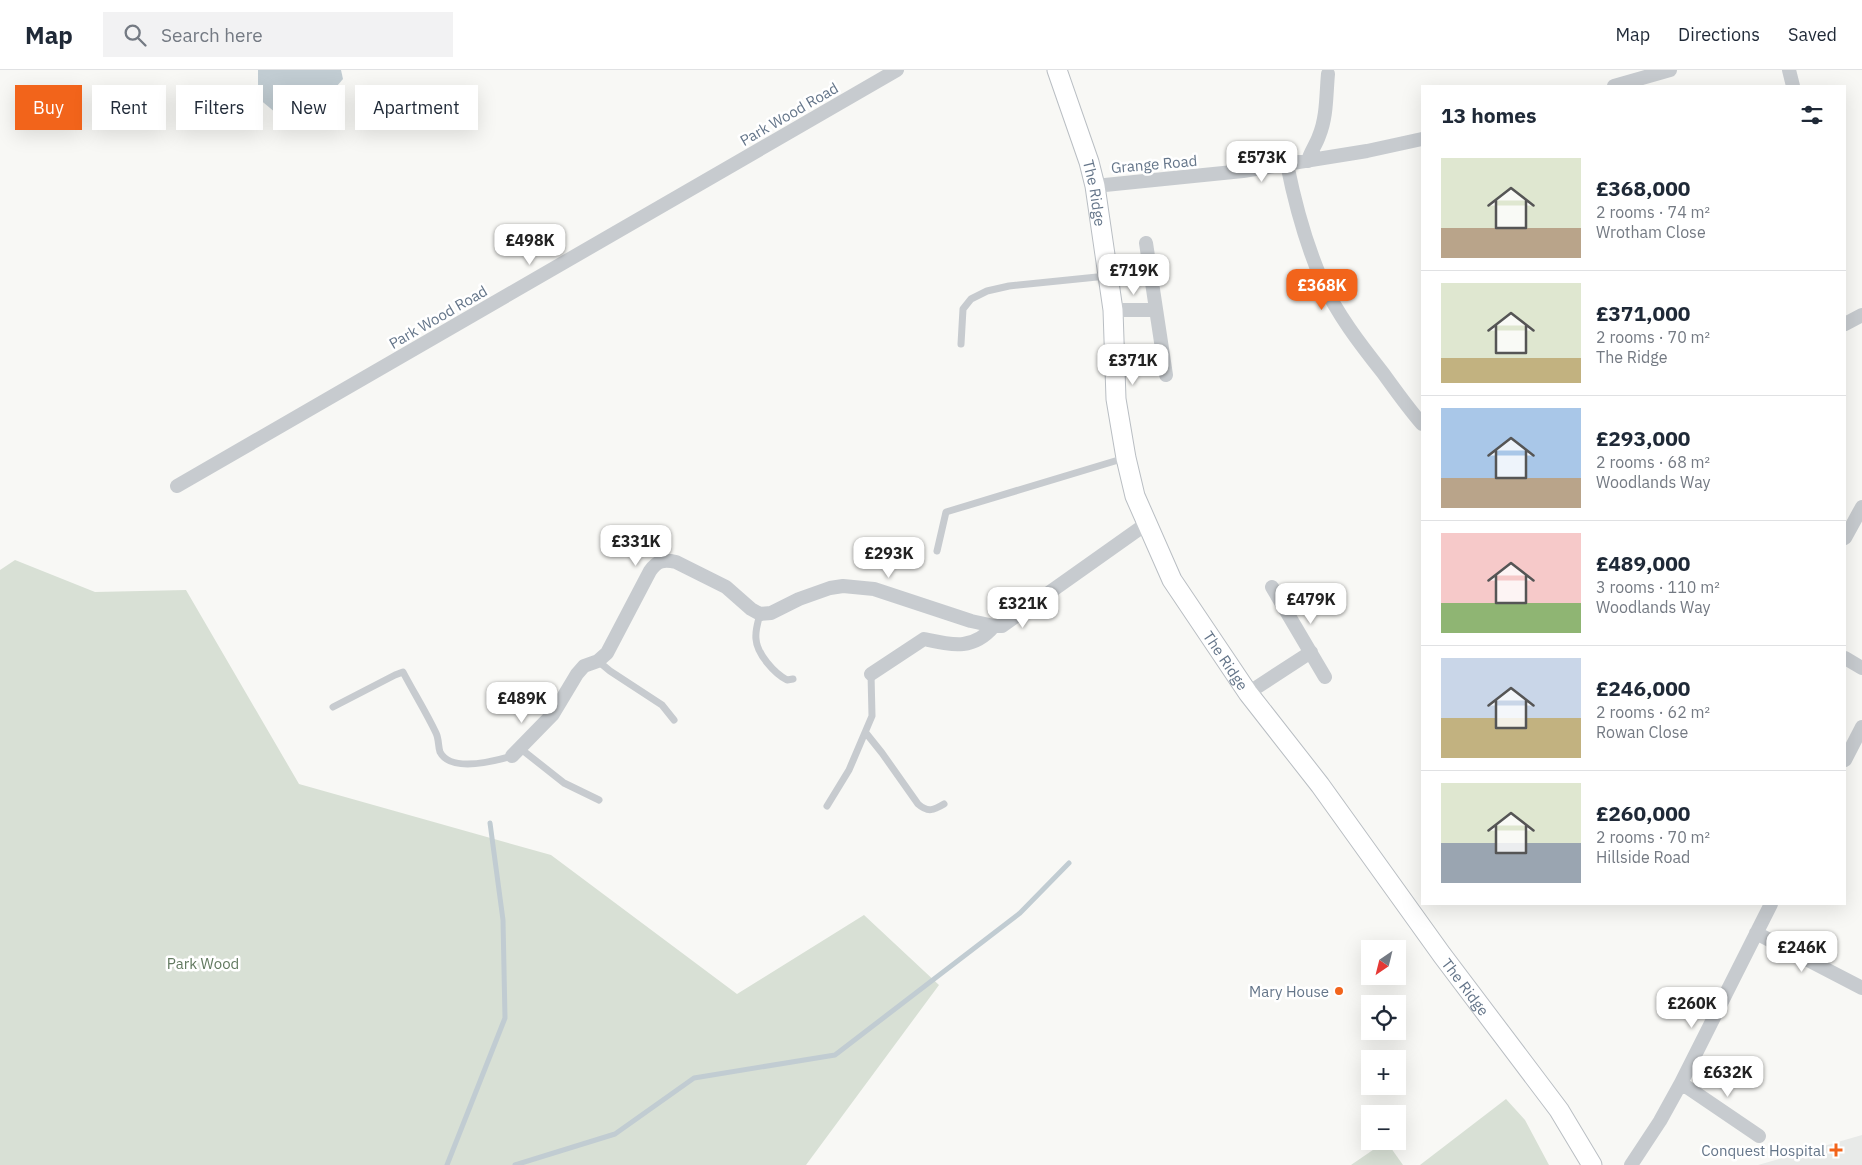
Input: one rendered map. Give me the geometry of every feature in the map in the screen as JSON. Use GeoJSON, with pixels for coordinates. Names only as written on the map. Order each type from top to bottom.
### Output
{"type":"FeatureCollection","features":[{"type":"Feature","properties":{"kind":"main road","name":"The Ridge"},"geometry":{"type":"LineString","coordinates":[[1057,70],[1089,162],[1095,186],[1112,310],[1116,399],[1126,458],[1135,496],[1172,580],[1248,692],[1320,785],[1442,955],[1559,1110],[1592,1165]]}},
{"type":"Feature","properties":{"kind":"street","name":"Park Wood Road"},"geometry":{"type":"LineString","coordinates":[[177,486],[897,70]]}},
{"type":"Feature","properties":{"kind":"street"},"geometry":{"type":"LineString","coordinates":[[1618,85],[1670,70]]}},
{"type":"Feature","properties":{"kind":"street"},"geometry":{"type":"LineString","coordinates":[[1789,70],[1793,85]]}},
{"type":"Feature","properties":{"kind":"street"},"geometry":{"type":"LineString","coordinates":[[1308,161],[1310,152],[1319,137],[1324,119],[1328,74]]}},
{"type":"Feature","properties":{"kind":"street","name":"Grange Road"},"geometry":{"type":"LineString","coordinates":[[1095,186],[1202,177],[1367,151],[1421,139]]}},
{"type":"Feature","properties":{"kind":"street"},"geometry":{"type":"LineString","coordinates":[[1286,164],[1310,251],[1323,283],[1362,347],[1421,423]]}},
{"type":"Feature","properties":{"kind":"street"},"geometry":{"type":"LineString","coordinates":[[1146,243],[1166,375]]}},
{"type":"Feature","properties":{"kind":"street"},"geometry":{"type":"LineString","coordinates":[[1112,310],[1155,310]]}},
{"type":"Feature","properties":{"kind":"street"},"geometry":{"type":"LineString","coordinates":[[1846,323],[1862,315]]}},
{"type":"Feature","properties":{"kind":"street"},"geometry":{"type":"LineString","coordinates":[[1846,536],[1862,506]]}},
{"type":"Feature","properties":{"kind":"street"},"geometry":{"type":"LineString","coordinates":[[517,752],[554,714],[577,674],[584,666],[598,661],[607,653],[654,564],[660,561],[676,562],[726,587],[751,609],[760,614],[771,612],[830,588],[842,586],[874,589],[971,621],[1002,626],[1146,524]]}},
{"type":"Feature","properties":{"kind":"street"},"geometry":{"type":"LineString","coordinates":[[1272,587],[1325,677]]}},
{"type":"Feature","properties":{"kind":"street"},"geometry":{"type":"LineString","coordinates":[[872,674],[924,639],[952,645],[977,641],[987,635],[994,626]]}},
{"type":"Feature","properties":{"kind":"street"},"geometry":{"type":"LineString","coordinates":[[1248,692],[1310,652]]}},
{"type":"Feature","properties":{"kind":"street"},"geometry":{"type":"LineString","coordinates":[[1846,659],[1862,668]]}},
{"type":"Feature","properties":{"kind":"street"},"geometry":{"type":"LineString","coordinates":[[1846,758],[1862,727]]}},
{"type":"Feature","properties":{"kind":"street"},"geometry":{"type":"LineString","coordinates":[[1631,1165],[1660,1121],[1681,1083],[1770,905]]}},
{"type":"Feature","properties":{"kind":"street"},"geometry":{"type":"LineString","coordinates":[[1756,933],[1862,988]]}},
{"type":"Feature","properties":{"kind":"street"},"geometry":{"type":"LineString","coordinates":[[1681,1083],[1759,1136]]}},
{"type":"Feature","properties":{"kind":"lane"},"geometry":{"type":"LineString","coordinates":[[961,344],[963,309],[971,299],[987,291],[1009,286],[1108,276]]}},
{"type":"Feature","properties":{"kind":"lane"},"geometry":{"type":"LineString","coordinates":[[937,551],[946,512],[1126,458]]}},
{"type":"Feature","properties":{"kind":"lane"},"geometry":{"type":"LineString","coordinates":[[760,614],[756,630],[756,640],[759,649],[779,675],[787,680],[793,679]]}},
{"type":"Feature","properties":{"kind":"lane"},"geometry":{"type":"LineString","coordinates":[[598,661],[662,705],[674,720]]}},
{"type":"Feature","properties":{"kind":"lane"},"geometry":{"type":"LineString","coordinates":[[333,708],[395,674],[403,672],[437,735],[440,752],[453,763],[490,762],[517,752],[564,783],[599,800]]}},
{"type":"Feature","properties":{"kind":"lane"},"geometry":{"type":"LineString","coordinates":[[827,806],[849,770],[872,716],[872,674]]}},
{"type":"Feature","properties":{"kind":"lane"},"geometry":{"type":"LineString","coordinates":[[866,733],[924,810],[934,810],[944,804]]}},
{"type":"Feature","properties":{"kind":"shaded area"},"geometry":{"type":"Polygon","coordinates":[[[258,70],[341,70],[343,79],[338,85],[273,85],[273,110],[263,102],[263,85],[258,85],[258,70]]]}},
{"type":"Feature","properties":{"kind":"shaded area","name":"Conquest Hospital"},"geometry":{"type":"Polygon","coordinates":[[[1862,1135],[1862,1165],[1758,1165],[1862,1135]]]}},
{"type":"Feature","properties":{"kind":"green space","name":"Park Wood"},"geometry":{"type":"Polygon","coordinates":[[[15,560],[95,592],[186,590],[299,784],[551,855],[737,994],[864,915],[939,985],[806,1165],[0,1165],[0,570],[15,560]]]}},
{"type":"Feature","properties":{"kind":"green space"},"geometry":{"type":"Polygon","coordinates":[[[1506,1099],[1525,1120],[1549,1165],[1420,1165],[1506,1099]]]}},
{"type":"Feature","properties":{"kind":"green space"},"geometry":{"type":"Polygon","coordinates":[[[1373,1150],[1392,1150],[1403,1165],[1351,1165],[1373,1150]]]}},
{"type":"Feature","properties":{"kind":"waterway"},"geometry":{"type":"LineString","coordinates":[[447,1165],[505,1018],[503,920],[490,823]]}},
{"type":"Feature","properties":{"kind":"waterway"},"geometry":{"type":"LineString","coordinates":[[515,1165],[615,1134],[694,1078],[835,1055],[1020,913],[1069,863]]}},
{"type":"Feature","properties":{"kind":"place","name":"Mary House"},"geometry":{"type":"Point","coordinates":[1339,991]}},
{"type":"Feature","properties":{"kind":"place","name":"Conquest Hospital"},"geometry":{"type":"Point","coordinates":[1836,1150]}}]}
